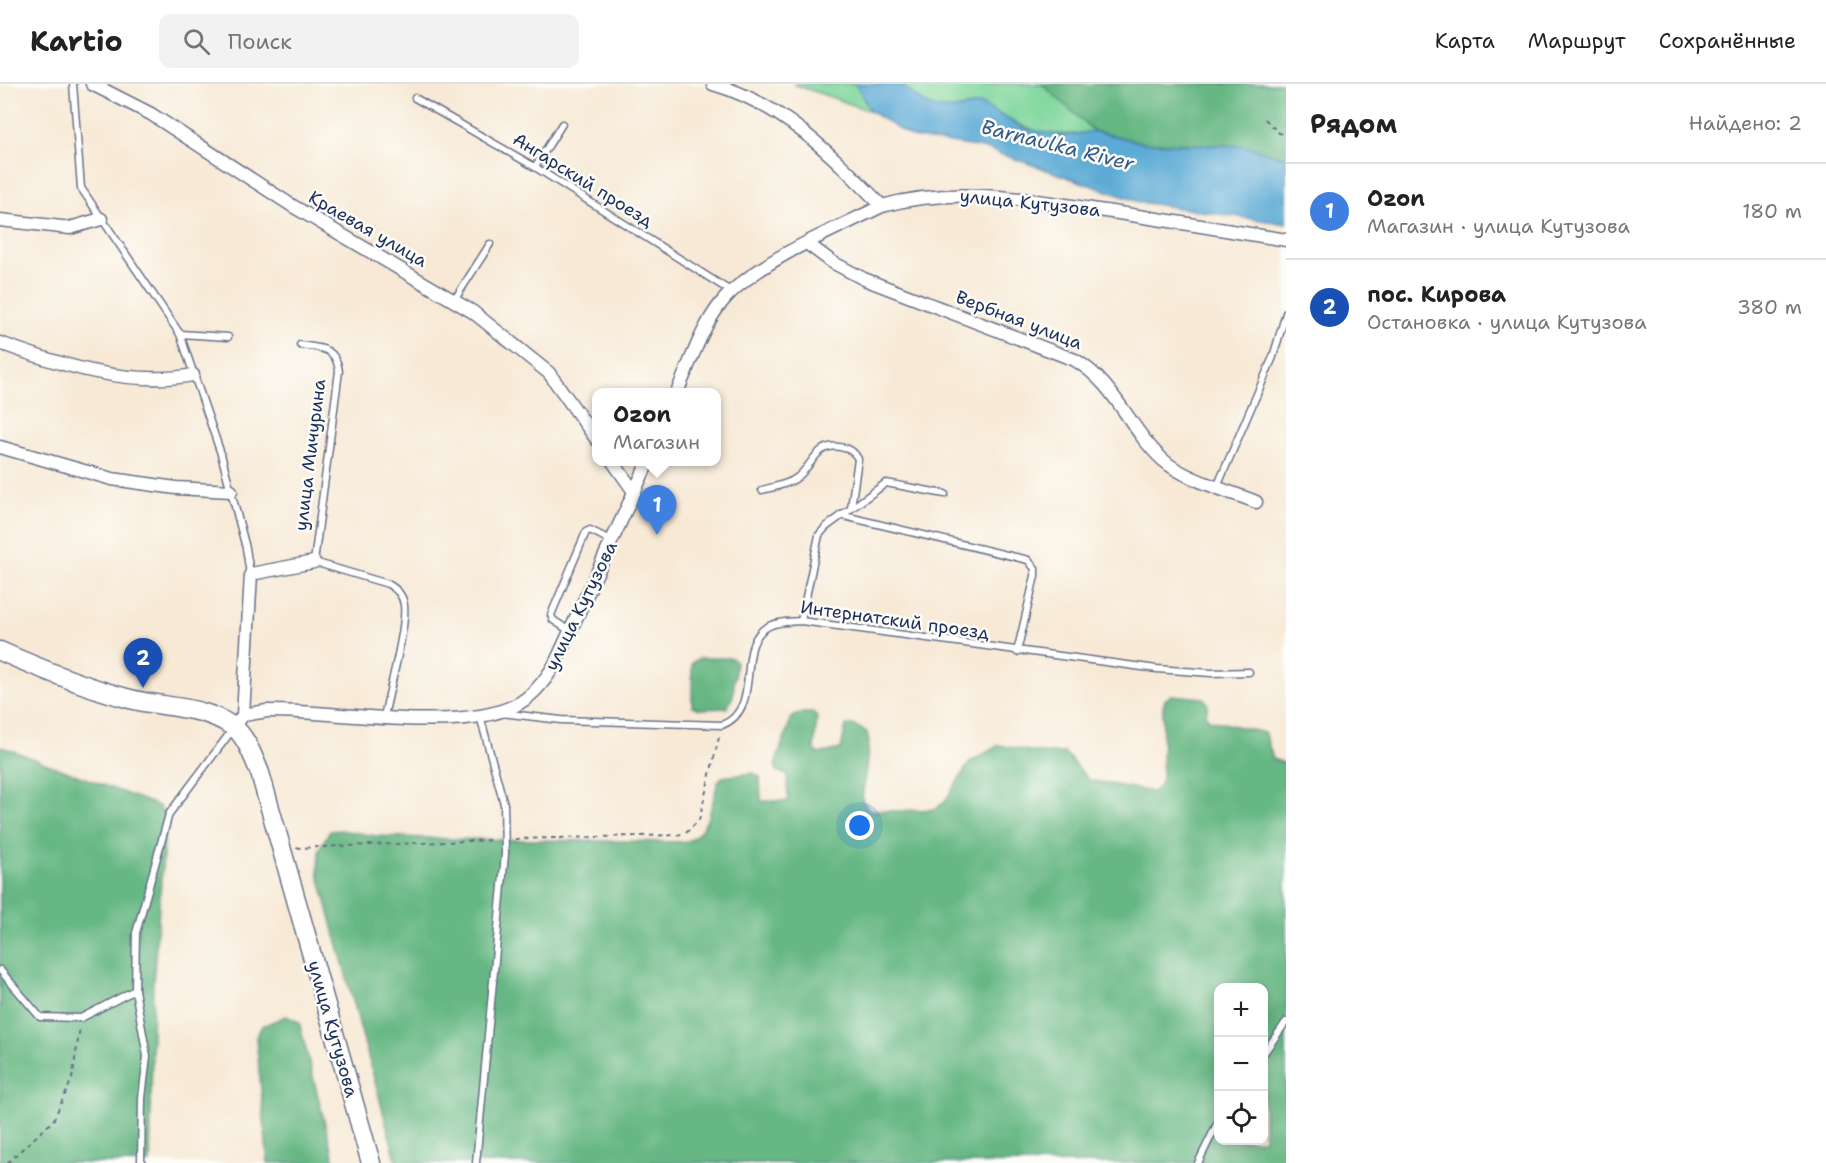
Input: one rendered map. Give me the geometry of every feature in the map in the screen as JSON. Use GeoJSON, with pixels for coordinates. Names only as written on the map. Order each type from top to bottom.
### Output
{"type":"FeatureCollection","features":[{"type":"Feature","properties":{"kind":"main road","name":"улица Кутузова"},"geometry":{"type":"LineString","coordinates":[[0,651],[99,691],[144,702],[182,706],[239,721],[256,763],[371,1163]]}},
{"type":"Feature","properties":{"kind":"street","name":"Краевая улица"},"geometry":{"type":"LineString","coordinates":[[92,84],[151,114],[291,205],[455,299],[549,373],[592,433]]}},
{"type":"Feature","properties":{"kind":"street"},"geometry":{"type":"LineString","coordinates":[[713,84],[758,100],[789,120],[882,206]]}},
{"type":"Feature","properties":{"kind":"street","name":"улица Кутузова"},"geometry":{"type":"LineString","coordinates":[[679,388],[705,329],[732,292],[808,243],[882,206],[938,195],[990,196],[1286,240]]}},
{"type":"Feature","properties":{"kind":"street"},"geometry":{"type":"LineString","coordinates":[[0,220],[70,228],[101,219]]}},
{"type":"Feature","properties":{"kind":"street","name":"Вербная улица"},"geometry":{"type":"LineString","coordinates":[[808,243],[832,262],[864,279],[1082,363],[1109,387],[1165,462],[1217,487],[1256,502]]}},
{"type":"Feature","properties":{"kind":"street"},"geometry":{"type":"LineString","coordinates":[[0,343],[118,376],[167,379],[193,375]]}},
{"type":"Feature","properties":{"kind":"street"},"geometry":{"type":"LineString","coordinates":[[0,447],[112,479],[176,488],[231,491]]}},
{"type":"Feature","properties":{"kind":"street"},"geometry":{"type":"LineString","coordinates":[[615,466],[635,493]]}},
{"type":"Feature","properties":{"kind":"street","name":"улица Кутузова"},"geometry":{"type":"LineString","coordinates":[[239,721],[288,711],[448,719],[498,713],[516,706],[541,686],[555,663],[646,466]]}},
{"type":"Feature","properties":{"kind":"street"},"geometry":{"type":"LineString","coordinates":[[239,721],[250,574],[314,562]]}},
{"type":"Feature","properties":{"kind":"lane"},"geometry":{"type":"LineString","coordinates":[[73,84],[79,180],[86,197],[180,334],[231,491],[250,574]]}},
{"type":"Feature","properties":{"kind":"lane","name":"Ангарский проезд"},"geometry":{"type":"LineString","coordinates":[[415,98],[535,167],[732,292]]}},
{"type":"Feature","properties":{"kind":"lane"},"geometry":{"type":"LineString","coordinates":[[535,167],[562,124]]}},
{"type":"Feature","properties":{"kind":"lane"},"geometry":{"type":"LineString","coordinates":[[455,299],[490,244]]}},
{"type":"Feature","properties":{"kind":"lane"},"geometry":{"type":"LineString","coordinates":[[1217,487],[1273,357],[1286,313]]}},
{"type":"Feature","properties":{"kind":"lane"},"geometry":{"type":"LineString","coordinates":[[180,334],[228,337]]}},
{"type":"Feature","properties":{"kind":"lane","name":"улица Мичурина"},"geometry":{"type":"LineString","coordinates":[[300,345],[331,350],[336,356],[339,371],[314,562]]}},
{"type":"Feature","properties":{"kind":"lane"},"geometry":{"type":"LineString","coordinates":[[762,490],[794,480],[819,450],[833,446],[844,448],[854,453],[858,459],[851,508]]}},
{"type":"Feature","properties":{"kind":"lane"},"geometry":{"type":"LineString","coordinates":[[801,621],[819,535],[840,515],[886,483],[945,494]]}},
{"type":"Feature","properties":{"kind":"lane"},"geometry":{"type":"LineString","coordinates":[[840,515],[1028,560],[1035,569],[1035,576],[1017,652]]}},
{"type":"Feature","properties":{"kind":"lane"},"geometry":{"type":"LineString","coordinates":[[570,631],[553,620],[551,615],[586,532],[591,530],[612,541]]}},
{"type":"Feature","properties":{"kind":"lane"},"geometry":{"type":"LineString","coordinates":[[314,562],[388,584],[401,596],[405,608],[384,717]]}},
{"type":"Feature","properties":{"kind":"lane","name":"Интернатский проезд"},"geometry":{"type":"LineString","coordinates":[[722,725],[734,719],[743,706],[757,637],[768,626],[779,622],[801,621],[1017,652],[1157,669],[1211,673],[1249,672]]}},
{"type":"Feature","properties":{"kind":"lane"},"geometry":{"type":"LineString","coordinates":[[498,713],[561,720],[722,725]]}},
{"type":"Feature","properties":{"kind":"lane"},"geometry":{"type":"LineString","coordinates":[[476,1163],[505,839],[504,804],[480,716]]}},
{"type":"Feature","properties":{"kind":"lane"},"geometry":{"type":"LineString","coordinates":[[141,1163],[142,1098],[147,1056],[135,990],[136,933],[169,814],[239,721]]}},
{"type":"Feature","properties":{"kind":"lane"},"geometry":{"type":"LineString","coordinates":[[0,970],[40,1017],[81,1018],[135,990]]}},
{"type":"Feature","properties":{"kind":"lane"},"geometry":{"type":"LineString","coordinates":[[1268,1046],[1286,1022]]}},
{"type":"Feature","properties":{"kind":"lane"},"geometry":{"type":"LineString","coordinates":[[1198,1163],[1214,1130]]}},
{"type":"Feature","properties":{"kind":"path"},"geometry":{"type":"LineString","coordinates":[[1265,119],[1279,133],[1286,135]]}},
{"type":"Feature","properties":{"kind":"path"},"geometry":{"type":"LineString","coordinates":[[281,848],[678,835],[687,832],[699,820],[722,725]]}},
{"type":"Feature","properties":{"kind":"path"},"geometry":{"type":"LineString","coordinates":[[7,1163],[53,1121],[72,1079],[81,1018]]}},
{"type":"Feature","properties":{"kind":"green space"},"geometry":{"type":"Polygon","coordinates":[[[793,84],[856,84],[870,111],[793,84]]]}},
{"type":"Feature","properties":{"kind":"green space"},"geometry":{"type":"Polygon","coordinates":[[[901,84],[1042,84],[1094,131],[1061,135],[1034,131],[981,104],[955,109],[937,108],[921,100],[901,84]]]}},
{"type":"Feature","properties":{"kind":"green space"},"geometry":{"type":"Polygon","coordinates":[[[1042,84],[1286,84],[1286,158],[1245,146],[1145,143],[1094,131],[1042,84]]]}},
{"type":"Feature","properties":{"kind":"green space"},"geometry":{"type":"Polygon","coordinates":[[[700,658],[732,658],[736,661],[733,696],[727,708],[700,709],[692,706],[692,663],[700,658]]]}},
{"type":"Feature","properties":{"kind":"green space"},"geometry":{"type":"Polygon","coordinates":[[[1171,695],[1204,698],[1208,704],[1206,715],[1210,720],[1265,733],[1273,759],[1286,764],[1286,1163],[397,1163],[318,872],[319,849],[330,831],[341,830],[376,836],[453,839],[686,842],[694,838],[705,825],[718,782],[722,777],[753,773],[760,777],[761,801],[788,801],[787,775],[777,771],[775,765],[791,719],[798,713],[814,713],[817,716],[814,749],[818,754],[841,749],[846,725],[853,725],[867,732],[869,742],[862,800],[869,810],[936,809],[945,801],[970,762],[999,745],[1041,753],[1065,753],[1089,780],[1153,792],[1159,787],[1162,779],[1165,700],[1171,695]]]}},
{"type":"Feature","properties":{"kind":"green space"},"geometry":{"type":"Polygon","coordinates":[[[0,746],[159,806],[166,818],[153,984],[150,1163],[0,1163],[0,746]]]}},
{"type":"Feature","properties":{"kind":"green space"},"geometry":{"type":"Polygon","coordinates":[[[286,1016],[299,1022],[335,1163],[268,1163],[256,1037],[262,1026],[286,1016]]]}},
{"type":"Feature","properties":{"kind":"water","name":"Barnaulka River"},"geometry":{"type":"Polygon","coordinates":[[[856,84],[900,84],[921,100],[937,108],[955,109],[981,104],[1025,129],[1065,136],[1094,131],[1145,143],[1245,146],[1286,158],[1286,224],[1139,202],[983,148],[911,137],[870,111],[856,84]]]}},
{"type":"Feature","properties":{"kind":"place","name":"Ozon"},"geometry":{"type":"Point","coordinates":[657,535]}},
{"type":"Feature","properties":{"kind":"place","name":"пос. Кирова"},"geometry":{"type":"Point","coordinates":[143,688]}}]}
